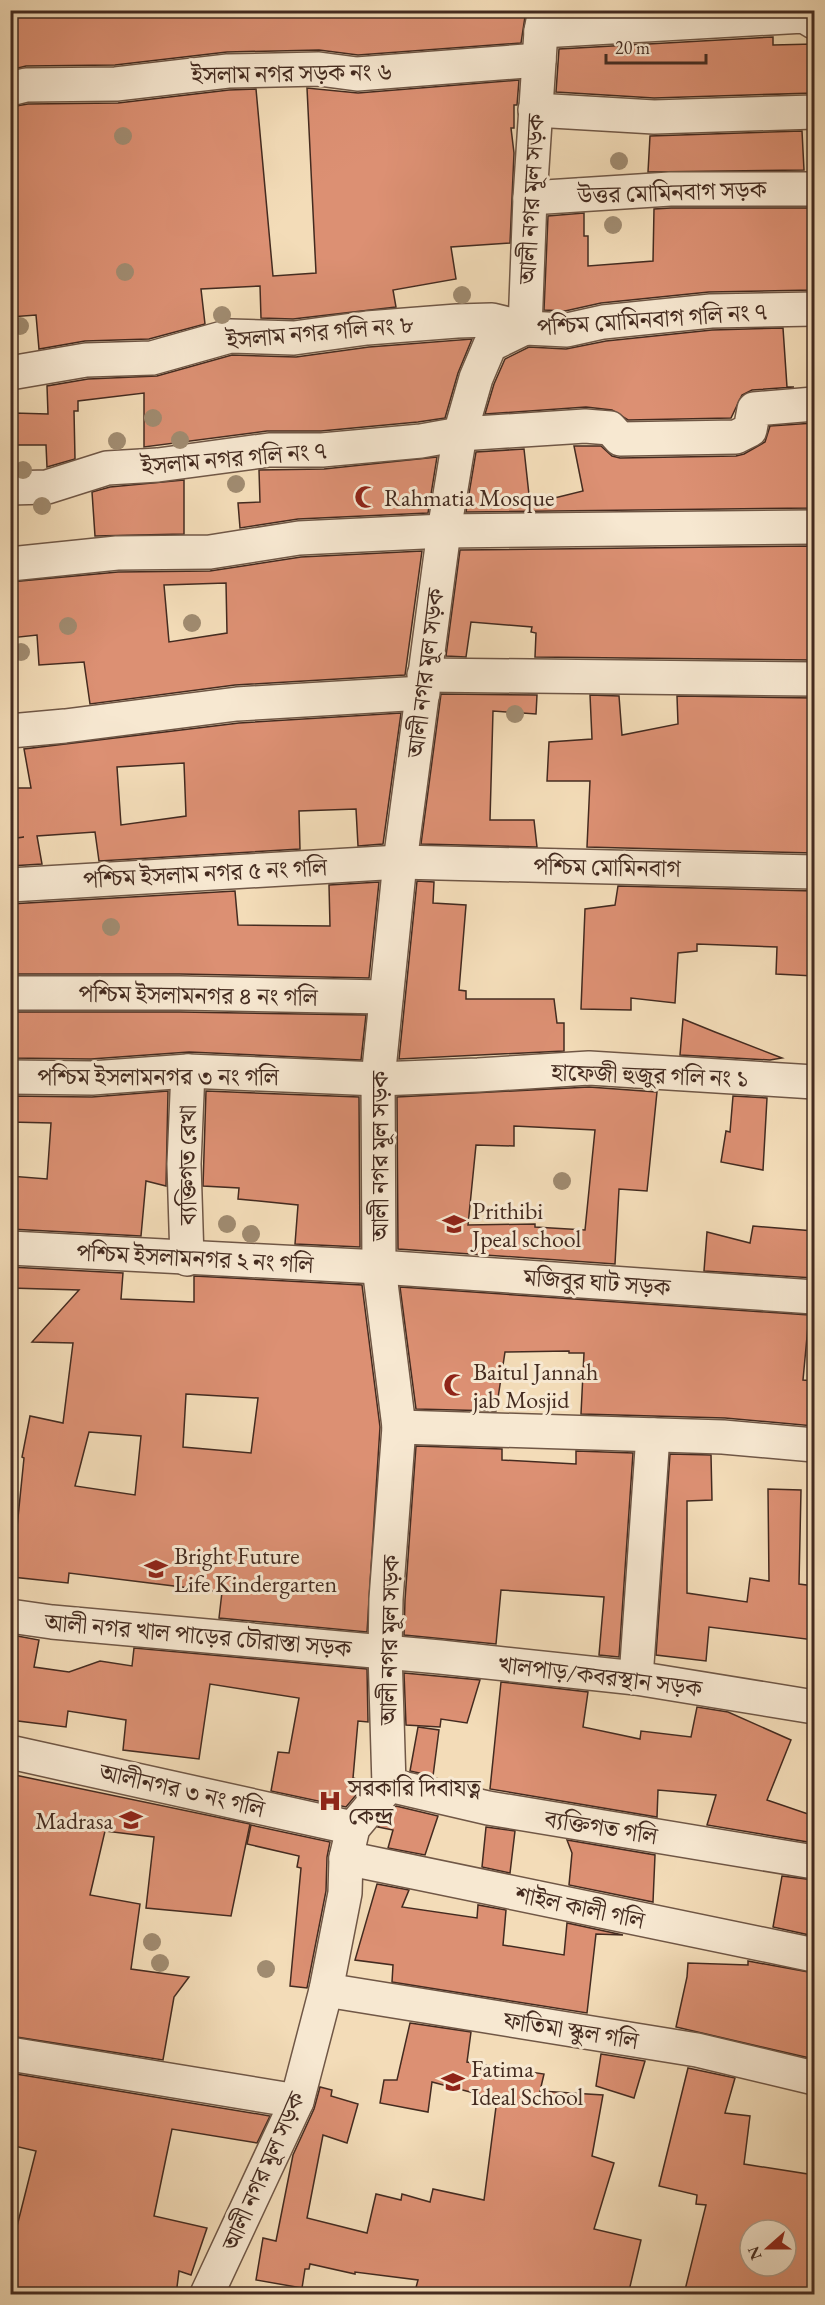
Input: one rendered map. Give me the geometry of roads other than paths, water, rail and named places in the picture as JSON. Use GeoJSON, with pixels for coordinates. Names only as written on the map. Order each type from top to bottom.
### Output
{"type":"FeatureCollection","features":[{"type":"Feature","properties":{"kind":"street","name":"ইসলাম নগর সড়ক নং ৬"},"geometry":{"type":"LineString","coordinates":[[10,89],[27,85],[116,84],[228,71],[319,69],[357,75],[542,34],[804,16],[814,22]]}},
{"type":"Feature","properties":{"kind":"street","name":"আলী নগর মূল সড়ক"},"geometry":{"type":"LineString","coordinates":[[389,1785],[385,1653],[399,1427],[379,1267],[378,1079],[400,862],[444,531],[460,434],[476,378],[490,345],[525,328],[535,110],[542,34]]}},
{"type":"Feature","properties":{"kind":"street"},"geometry":{"type":"LineString","coordinates":[[535,110],[654,117],[814,112]]}},
{"type":"Feature","properties":{"kind":"street","name":"উত্তর মোমিনবাগ সড়ক"},"geometry":{"type":"LineString","coordinates":[[530,198],[670,189],[814,189]]}},
{"type":"Feature","properties":{"kind":"street","name":"পশ্চিম মোমিনবাগ গলি নং ৭"},"geometry":{"type":"LineString","coordinates":[[525,328],[567,330],[603,322],[711,310],[814,309]]}},
{"type":"Feature","properties":{"kind":"street","name":"ইসলাম নগর গলি নং ৮"},"geometry":{"type":"LineString","coordinates":[[10,373],[86,360],[152,358],[230,336],[294,338],[367,328],[492,320],[525,328]]}},
{"type":"Feature","properties":{"kind":"street"},"geometry":{"type":"LineString","coordinates":[[460,434],[585,426],[610,428],[620,439],[736,437],[750,430],[754,409],[814,404]]}},
{"type":"Feature","properties":{"kind":"street","name":"ইসলাম নগর গলি নং ৭"},"geometry":{"type":"LineString","coordinates":[[10,488],[47,487],[107,468],[158,465],[269,450],[322,450],[421,441],[460,434]]}},
{"type":"Feature","properties":{"kind":"street"},"geometry":{"type":"LineString","coordinates":[[10,564],[117,553],[210,552],[299,538],[444,531],[814,527]]}},
{"type":"Feature","properties":{"kind":"street"},"geometry":{"type":"LineString","coordinates":[[10,731],[423,684],[814,679]]}},
{"type":"Feature","properties":{"kind":"street","name":"পশ্চিম মোমিনবাগ"},"geometry":{"type":"LineString","coordinates":[[400,862],[814,872]]}},
{"type":"Feature","properties":{"kind":"street","name":"পশ্চিম ইসলাম নগর ৫ নং গলি"},"geometry":{"type":"LineString","coordinates":[[10,885],[400,862]]}},
{"type":"Feature","properties":{"kind":"street","name":"পশ্চিম ইসলামনগর ৪ নং গলি"},"geometry":{"type":"LineString","coordinates":[[10,993],[180,993],[386,997]]}},
{"type":"Feature","properties":{"kind":"street","name":"হাফেজী হুজুর গলি নং ১"},"geometry":{"type":"LineString","coordinates":[[378,1079],[589,1068],[814,1082]]}},
{"type":"Feature","properties":{"kind":"street","name":"পশ্চিম ইসলামনগর ৩ নং গলি"},"geometry":{"type":"LineString","coordinates":[[10,1077],[92,1078],[188,1071],[378,1079]]}},
{"type":"Feature","properties":{"kind":"street","name":"ব্যক্তিগত রেখা"},"geometry":{"type":"LineString","coordinates":[[187,1259],[184,1164],[188,1071]]}},
{"type":"Feature","properties":{"kind":"street","name":"পশ্চিম ইসলামনগর ২ নং গলি"},"geometry":{"type":"LineString","coordinates":[[10,1248],[187,1259],[379,1267]]}},
{"type":"Feature","properties":{"kind":"street","name":"মজিবুর ঘাট সড়ক"},"geometry":{"type":"LineString","coordinates":[[379,1267],[814,1297]]}},
{"type":"Feature","properties":{"kind":"street"},"geometry":{"type":"LineString","coordinates":[[399,1427],[723,1437],[814,1445]]}},
{"type":"Feature","properties":{"kind":"street"},"geometry":{"type":"LineString","coordinates":[[636,1678],[653,1435]]}},
{"type":"Feature","properties":{"kind":"street","name":"আলী নগর খাল পাড়ের চৌরাস্তা সড়ক"},"geometry":{"type":"LineString","coordinates":[[11,1618],[385,1653]]}},
{"type":"Feature","properties":{"kind":"street","name":"খালপাড়/কবরস্থান সড়ক"},"geometry":{"type":"LineString","coordinates":[[385,1653],[440,1656],[636,1678],[814,1707]]}},
{"type":"Feature","properties":{"kind":"street","name":"আলীনগর ৩ নং গলি"},"geometry":{"type":"LineString","coordinates":[[10,1752],[350,1843]]}},
{"type":"Feature","properties":{"kind":"street"},"geometry":{"type":"LineString","coordinates":[[350,1843],[389,1785]]}},
{"type":"Feature","properties":{"kind":"street","name":"ব্যক্তিগত গলি"},"geometry":{"type":"LineString","coordinates":[[389,1785],[488,1808],[814,1862]]}},
{"type":"Feature","properties":{"kind":"street","name":"আলী নগর মূল সড়ক"},"geometry":{"type":"LineString","coordinates":[[208,2294],[297,2101],[326,1990],[345,1893],[350,1843]]}},
{"type":"Feature","properties":{"kind":"street","name":"শাইল কালী গলি"},"geometry":{"type":"LineString","coordinates":[[350,1843],[814,1955]]}},
{"type":"Feature","properties":{"kind":"street","name":"ফাতিমা স্কুল গলি"},"geometry":{"type":"LineString","coordinates":[[326,1990],[697,2050],[814,2078]]}},
{"type":"Feature","properties":{"kind":"street"},"geometry":{"type":"LineString","coordinates":[[10,2054],[297,2101]]}},
{"type":"Feature","properties":{"kind":"place","name":"Rahmatia Mosque"},"geometry":{"type":"Point","coordinates":[366,497]}},
{"type":"Feature","properties":{"kind":"place","name":"Prithibi Jpeal school"},"geometry":{"type":"Point","coordinates":[454,1224]}},
{"type":"Feature","properties":{"kind":"place","name":"Baitul Jannah jab Mosjid"},"geometry":{"type":"Point","coordinates":[455,1385]}},
{"type":"Feature","properties":{"kind":"place","name":"Bright Future Life Kindergarten"},"geometry":{"type":"Point","coordinates":[156,1569]}},
{"type":"Feature","properties":{"kind":"place","name":"সরকারি দিবাযত্ন কেন্দ্র"},"geometry":{"type":"Point","coordinates":[330,1801]}},
{"type":"Feature","properties":{"kind":"place","name":"Madrasa"},"geometry":{"type":"Point","coordinates":[131,1820]}},
{"type":"Feature","properties":{"kind":"place","name":"Fatima Ideal School"},"geometry":{"type":"Point","coordinates":[453,2082]}}]}
